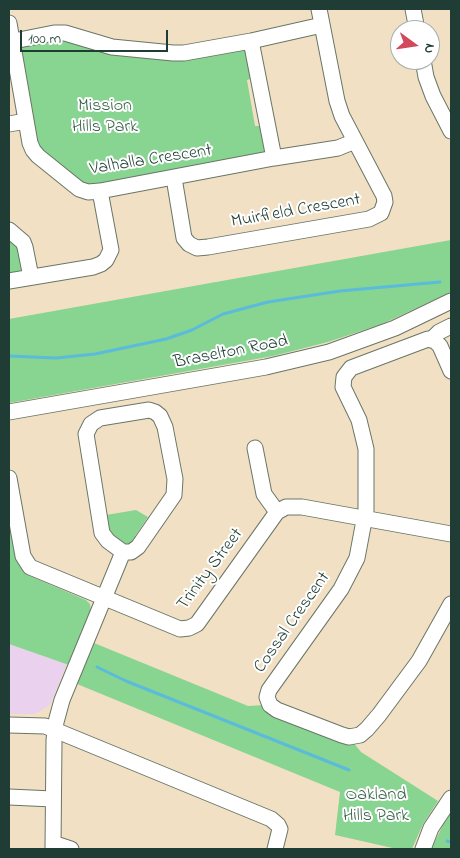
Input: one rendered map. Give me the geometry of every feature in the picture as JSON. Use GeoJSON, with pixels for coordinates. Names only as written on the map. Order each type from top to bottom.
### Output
{"type":"FeatureCollection","features":[{"type":"Feature","properties":{"kind":"street","name":"Muirfield Crescent"},"geometry":{"type":"LineString","coordinates":[[174,178],[184,238],[189,244],[197,248],[369,219],[381,213],[385,202],[384,196],[342,116],[319,9]]}},
{"type":"Feature","properties":{"kind":"street","name":"Valhalla Crescent"},"geometry":{"type":"LineString","coordinates":[[9,23],[30,143],[38,156],[79,189],[88,192],[100,191],[274,158],[338,148],[355,141]]}},
{"type":"Feature","properties":{"kind":"street"},"geometry":{"type":"LineString","coordinates":[[11,41],[65,33],[112,48],[173,53],[191,52],[322,26]]}},
{"type":"Feature","properties":{"kind":"street"},"geometry":{"type":"LineString","coordinates":[[251,41],[274,158]]}},
{"type":"Feature","properties":{"kind":"street"},"geometry":{"type":"LineString","coordinates":[[425,70],[433,96],[451,131]]}},
{"type":"Feature","properties":{"kind":"street"},"geometry":{"type":"LineString","coordinates":[[9,124],[26,121]]}},
{"type":"Feature","properties":{"kind":"street"},"geometry":{"type":"LineString","coordinates":[[9,282],[93,267],[102,264],[106,260],[111,250],[100,191]]}},
{"type":"Feature","properties":{"kind":"street"},"geometry":{"type":"LineString","coordinates":[[9,230],[26,247],[31,278]]}},
{"type":"Feature","properties":{"kind":"street","name":"Braselton Road"},"geometry":{"type":"LineString","coordinates":[[9,412],[266,367],[329,352],[395,328],[451,301]]}},
{"type":"Feature","properties":{"kind":"street"},"geometry":{"type":"LineString","coordinates":[[431,340],[439,332],[451,326]]}},
{"type":"Feature","properties":{"kind":"street"},"geometry":{"type":"LineString","coordinates":[[364,518],[367,478],[366,448],[359,420],[343,387],[344,377],[351,368],[425,340],[431,340],[440,346],[451,371]]}},
{"type":"Feature","properties":{"kind":"street"},"geometry":{"type":"LineString","coordinates":[[148,410],[160,416],[165,427],[174,479],[174,495],[138,548],[130,552],[123,552],[108,542],[102,533],[86,434],[91,424],[100,418],[148,410]]}},
{"type":"Feature","properties":{"kind":"street"},"geometry":{"type":"LineString","coordinates":[[255,448],[264,494],[277,512],[286,506],[295,506],[451,534]]}},
{"type":"Feature","properties":{"kind":"street","name":"Trinity Street"},"geometry":{"type":"LineString","coordinates":[[9,478],[23,556],[27,564],[37,571],[175,628],[185,629],[194,626],[201,620],[277,512]]}},
{"type":"Feature","properties":{"kind":"street","name":"Cossal Crescent"},"geometry":{"type":"LineString","coordinates":[[364,518],[357,558],[347,579],[269,690],[268,701],[273,708],[342,735],[349,737],[360,735],[367,730],[379,715],[419,661],[451,604]]}},
{"type":"Feature","properties":{"kind":"street"},"geometry":{"type":"LineString","coordinates":[[71,849],[53,846],[54,730],[62,700],[123,552]]}},
{"type":"Feature","properties":{"kind":"street"},"geometry":{"type":"LineString","coordinates":[[9,725],[45,726],[271,819],[278,825],[280,830],[275,849]]}},
{"type":"Feature","properties":{"kind":"street"},"geometry":{"type":"LineString","coordinates":[[9,797],[53,799]]}},
{"type":"Feature","properties":{"kind":"street"},"geometry":{"type":"LineString","coordinates":[[423,849],[431,828],[451,798]]}},
{"type":"Feature","properties":{"kind":"shaded area"},"geometry":{"type":"Polygon","coordinates":[[[9,644],[67,664],[50,705],[35,714],[9,714],[9,644]]]}},
{"type":"Feature","properties":{"kind":"green space","name":"Mission Hills Park"},"geometry":{"type":"Polygon","coordinates":[[[58,37],[96,48],[244,50],[253,78],[247,80],[255,126],[263,126],[265,151],[262,154],[88,188],[37,147],[20,52],[24,46],[58,37]]]}},
{"type":"Feature","properties":{"kind":"green space"},"geometry":{"type":"Polygon","coordinates":[[[9,236],[19,244],[24,267],[19,274],[9,278],[9,236]]]}},
{"type":"Feature","properties":{"kind":"green space"},"geometry":{"type":"Polygon","coordinates":[[[451,240],[451,292],[382,324],[328,342],[273,356],[9,403],[9,319],[451,240]]]}},
{"type":"Feature","properties":{"kind":"green space"},"geometry":{"type":"Polygon","coordinates":[[[136,510],[148,517],[135,536],[137,541],[126,545],[109,532],[106,515],[136,510]]]}},
{"type":"Feature","properties":{"kind":"green space"},"geometry":{"type":"Polygon","coordinates":[[[9,521],[15,557],[25,572],[30,576],[86,600],[90,604],[91,611],[69,665],[9,644],[9,521]]]}},
{"type":"Feature","properties":{"kind":"green space","name":"Oakland Hills Park"},"geometry":{"type":"Polygon","coordinates":[[[94,643],[248,706],[265,705],[353,742],[361,752],[438,801],[423,824],[412,849],[397,849],[335,835],[340,792],[77,684],[94,643]]]}},
{"type":"Feature","properties":{"kind":"green space"},"geometry":{"type":"Polygon","coordinates":[[[451,813],[451,849],[431,849],[443,825],[451,813]]]}},
{"type":"Feature","properties":{"kind":"waterway"},"geometry":{"type":"LineString","coordinates":[[9,356],[56,358],[95,354],[166,339],[192,330],[223,314],[268,302],[340,291],[440,282]]}},
{"type":"Feature","properties":{"kind":"waterway"},"geometry":{"type":"LineString","coordinates":[[97,667],[126,681],[349,770]]}},
{"type":"Feature","properties":{"kind":"waterway"},"geometry":{"type":"LineString","coordinates":[[447,841],[451,842]]}}]}
